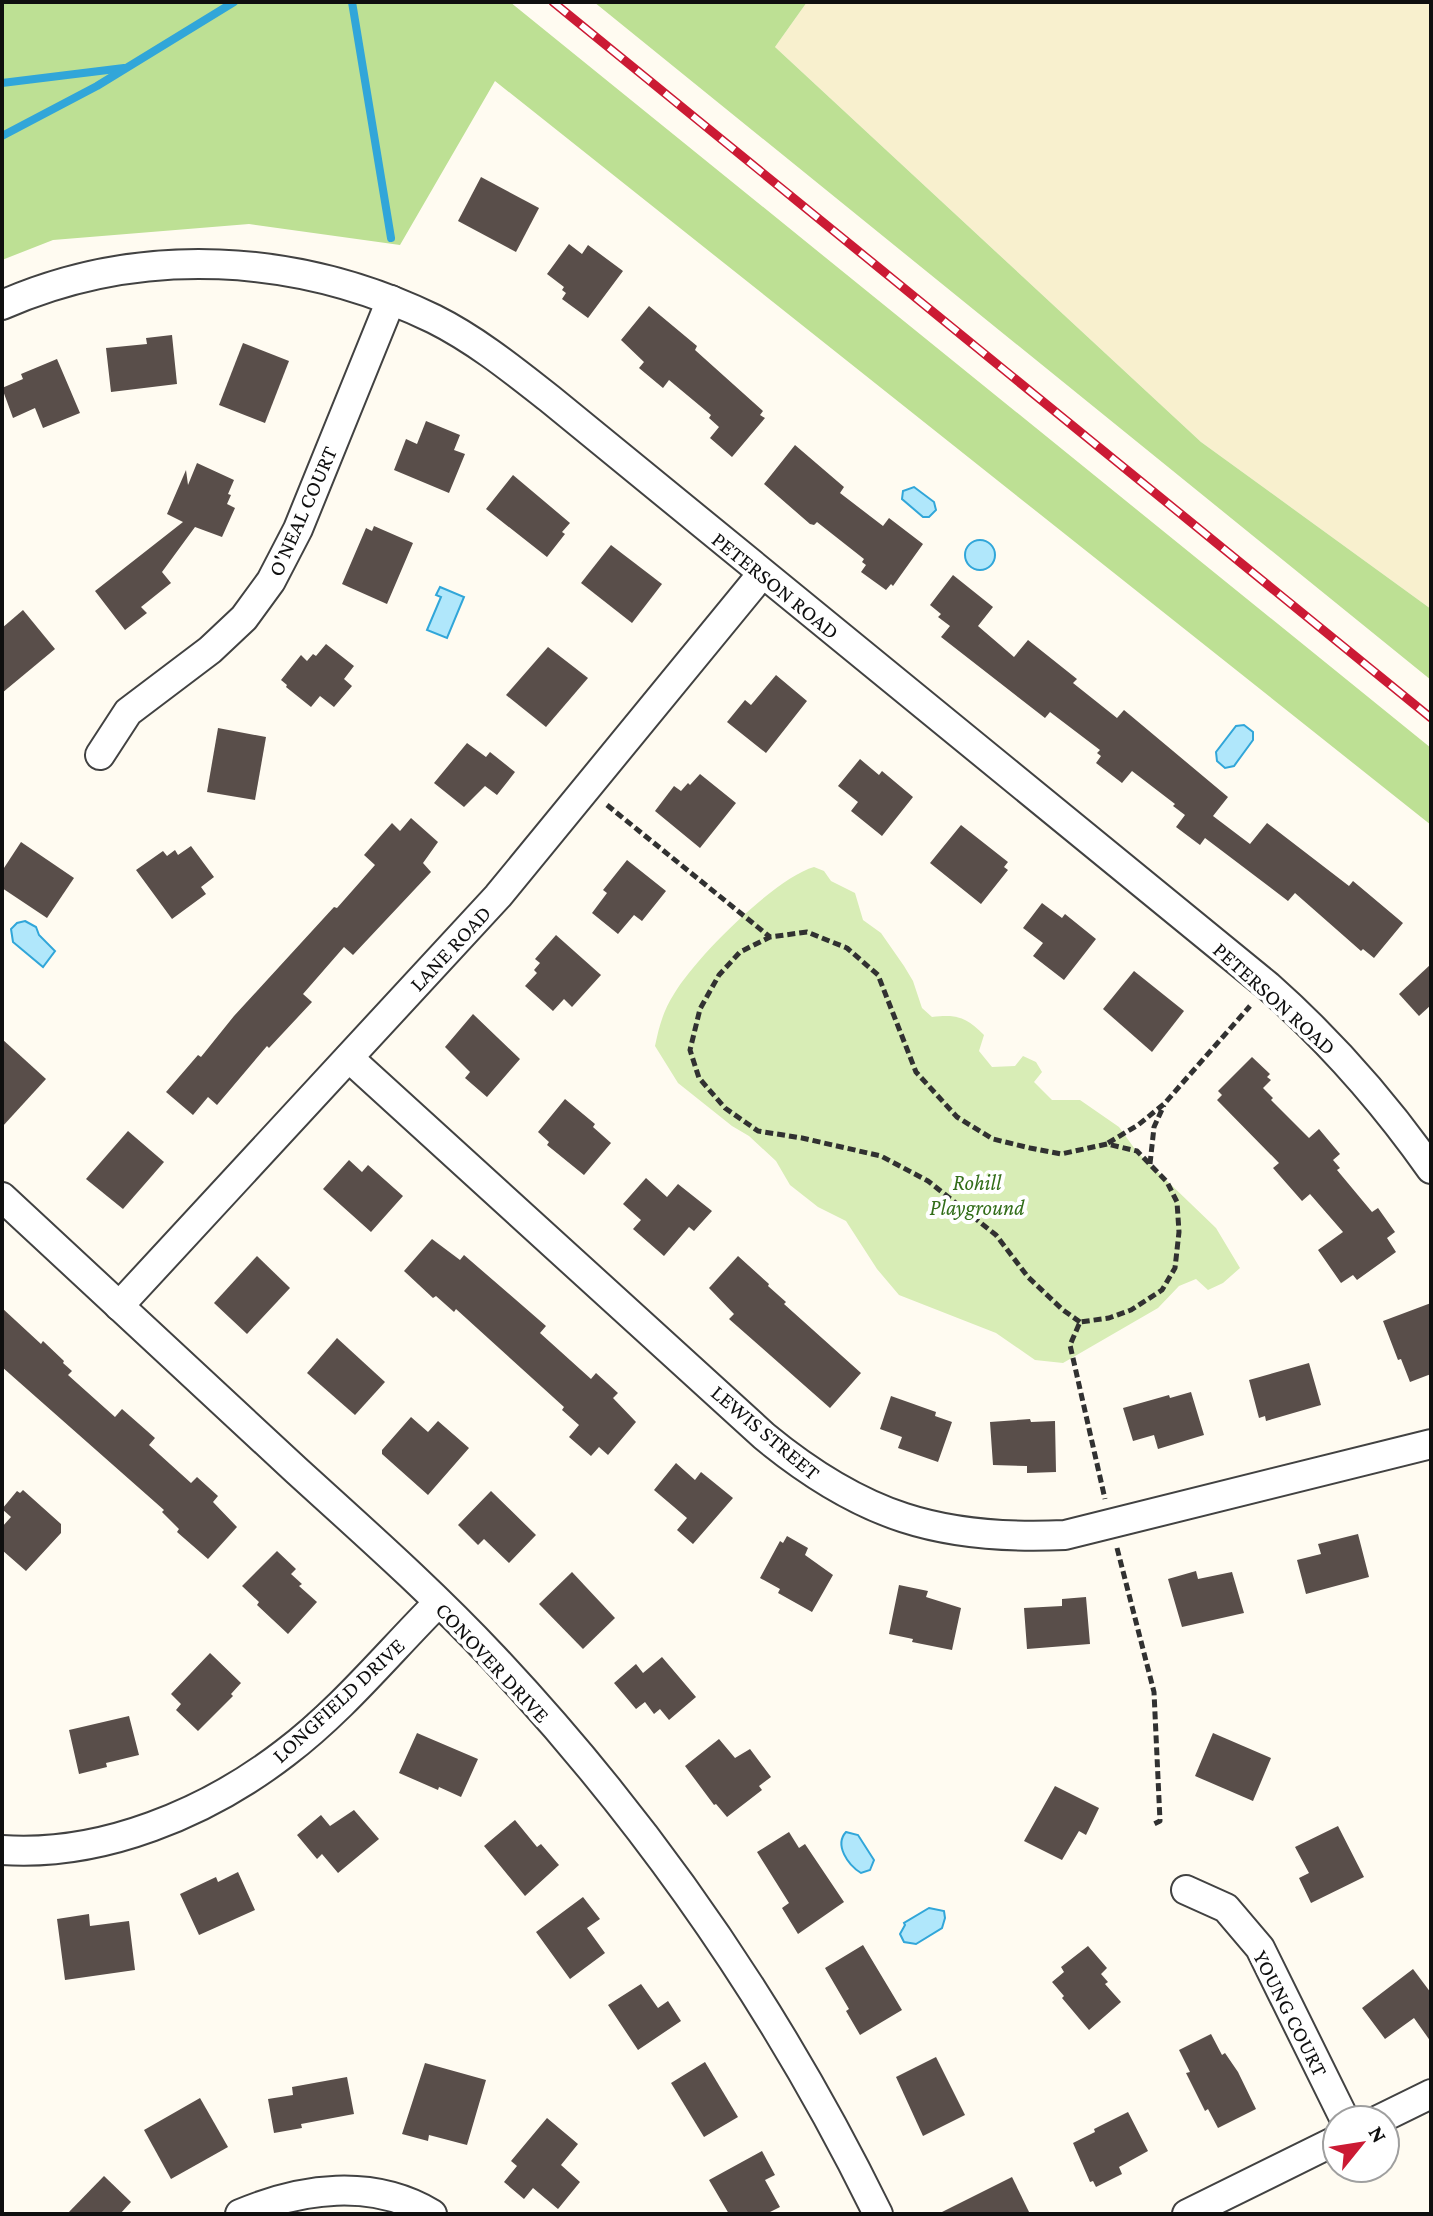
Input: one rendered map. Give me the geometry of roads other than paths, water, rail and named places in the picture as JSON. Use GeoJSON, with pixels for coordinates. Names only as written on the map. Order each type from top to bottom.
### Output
{"type":"FeatureCollection","features":[{"type":"Feature","properties":{"kind":"street","name":"PETERSON ROAD"},"geometry":{"type":"LineString","coordinates":[[2,305],[26,294],[83,277],[138,267],[189,263],[240,264],[291,271],[355,287],[436,320],[492,354],[1268,986],[1348,1063],[1393,1116],[1431,1169]]}},
{"type":"Feature","properties":{"kind":"street","name":"O'NEAL COURT"},"geometry":{"type":"LineString","coordinates":[[100,755],[128,712],[210,650],[244,618],[271,581],[298,529],[391,300]]}},
{"type":"Feature","properties":{"kind":"street","name":"LANE ROAD"},"geometry":{"type":"LineString","coordinates":[[119,1306],[498,896],[762,574]]}},
{"type":"Feature","properties":{"kind":"street","name":"LEWIS STREET"},"geometry":{"type":"LineString","coordinates":[[349,1058],[764,1436],[802,1467],[846,1494],[890,1514],[976,1534],[1023,1537],[1065,1535],[1431,1444]]}},
{"type":"Feature","properties":{"kind":"street","name":"CONOVER DRIVE"},"geometry":{"type":"LineString","coordinates":[[2,1197],[438,1603],[492,1656],[579,1754],[683,1884],[733,1958],[810,2084],[878,2214]]}},
{"type":"Feature","properties":{"kind":"street","name":"LONGFIELD DRIVE"},"geometry":{"type":"LineString","coordinates":[[2,1850],[59,1848],[119,1837],[185,1814],[240,1785],[287,1752],[340,1704],[438,1603]]}},
{"type":"Feature","properties":{"kind":"street","name":"YOUNG COURT"},"geometry":{"type":"LineString","coordinates":[[1186,1890],[1226,1908],[1260,1948],[1337,2104]]}},
{"type":"Feature","properties":{"kind":"street"},"geometry":{"type":"LineString","coordinates":[[1401,2109],[1431,2094]]}},
{"type":"Feature","properties":{"kind":"street"},"geometry":{"type":"LineString","coordinates":[[1187,2214],[1321,2148]]}},
{"type":"Feature","properties":{"kind":"street"},"geometry":{"type":"LineString","coordinates":[[240,2214],[272,2200],[352,2189],[390,2197],[432,2214]]}},
{"type":"Feature","properties":{"kind":"water"},"geometry":{"type":"Polygon","coordinates":[[[914,487],[934,502],[936,510],[929,517],[923,517],[902,499],[903,491],[914,487]]]}},
{"type":"Feature","properties":{"kind":"water"},"geometry":{"type":"Polygon","coordinates":[[[980,540],[991,544],[995,555],[991,566],[980,570],[969,566],[965,555],[969,544],[980,540]]]}},
{"type":"Feature","properties":{"kind":"water"},"geometry":{"type":"Polygon","coordinates":[[[440,587],[464,597],[447,638],[427,630],[441,597],[436,595],[440,587]]]}},
{"type":"Feature","properties":{"kind":"water"},"geometry":{"type":"Polygon","coordinates":[[[1244,725],[1253,732],[1253,740],[1234,766],[1225,768],[1217,761],[1216,752],[1236,726],[1244,725]]]}},
{"type":"Feature","properties":{"kind":"water"},"geometry":{"type":"Polygon","coordinates":[[[25,921],[36,927],[39,935],[55,951],[43,967],[13,942],[11,929],[25,921]]]}},
{"type":"Feature","properties":{"kind":"water"},"geometry":{"type":"Polygon","coordinates":[[[846,1832],[858,1835],[874,1860],[870,1870],[861,1873],[847,1860],[841,1843],[846,1832]]]}},
{"type":"Feature","properties":{"kind":"water"},"geometry":{"type":"Polygon","coordinates":[[[929,1908],[944,1911],[942,1928],[916,1944],[904,1942],[900,1934],[904,1923],[929,1908]]]}},
{"type":"Feature","properties":{"kind":"waterway"},"geometry":{"type":"LineString","coordinates":[[2,136],[97,86],[234,2]]}},
{"type":"Feature","properties":{"kind":"waterway"},"geometry":{"type":"LineString","coordinates":[[352,2],[391,238]]}},
{"type":"Feature","properties":{"kind":"waterway"},"geometry":{"type":"LineString","coordinates":[[2,83],[124,68]]}},
{"type":"Feature","properties":{"kind":"railway"},"geometry":{"type":"LineString","coordinates":[[553,2],[1431,718]]}},
{"type":"Feature","properties":{"kind":"park label","name":"Rohill Playground"},"geometry":{"type":"Point","coordinates":[977,1194]}}]}
